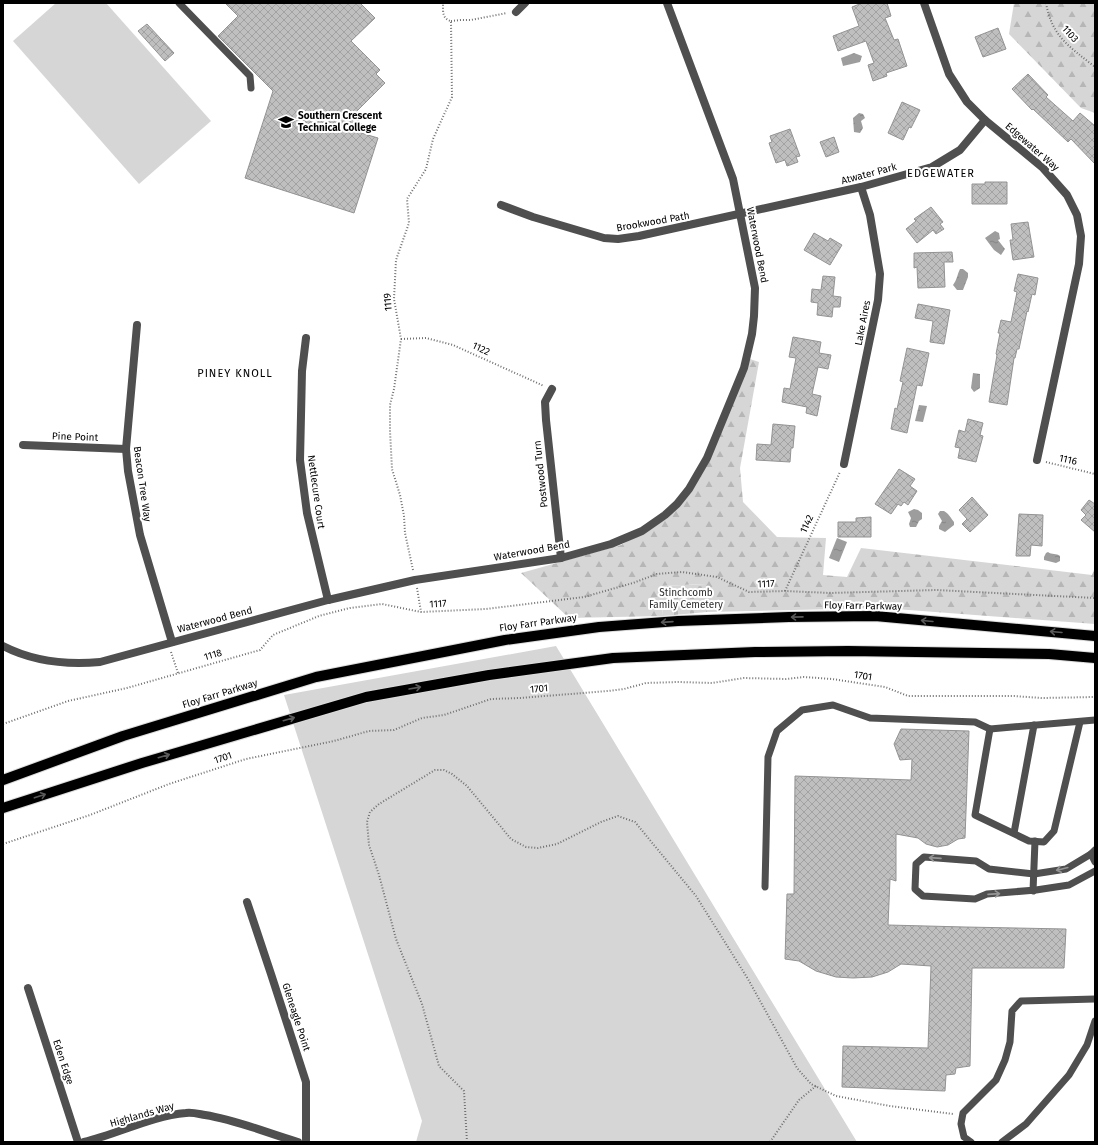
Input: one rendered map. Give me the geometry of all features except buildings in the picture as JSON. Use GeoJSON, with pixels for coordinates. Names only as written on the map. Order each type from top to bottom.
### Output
{"type":"FeatureCollection","features":[{"type":"Feature","properties":{"kind":"main road","name":"Floy Farr Parkway"},"geometry":{"type":"LineString","coordinates":[[3,780],[123,736],[316,677],[505,640],[599,627],[678,621],[875,616],[1095,636]]}},
{"type":"Feature","properties":{"kind":"main road"},"geometry":{"type":"LineString","coordinates":[[3,808],[142,763],[366,696],[497,674],[613,658],[755,652],[848,651],[1041,654],[1095,658]]}},
{"type":"Feature","properties":{"kind":"street"},"geometry":{"type":"LineString","coordinates":[[516,12],[525,3]]}},
{"type":"Feature","properties":{"kind":"street","name":"Waterwood Bend"},"geometry":{"type":"LineString","coordinates":[[3,646],[30,657],[47,661],[64,663],[100,662],[328,600],[415,580],[561,558],[611,544],[642,531],[665,515],[677,504],[689,488],[707,458],[744,368],[752,334],[755,288],[733,178],[667,3]]}},
{"type":"Feature","properties":{"kind":"street","name":"Edgewater Way"},"geometry":{"type":"LineString","coordinates":[[924,3],[949,74],[967,102],[985,120],[1043,168],[1067,195],[1077,215],[1081,236],[1079,264],[1037,460]]}},
{"type":"Feature","properties":{"kind":"street","name":"Atwater Park"},"geometry":{"type":"LineString","coordinates":[[741,215],[862,187],[932,167],[960,150],[985,120]]}},
{"type":"Feature","properties":{"kind":"street","name":"Lake Aires"},"geometry":{"type":"LineString","coordinates":[[844,464],[878,300],[880,274],[870,215],[862,187]]}},
{"type":"Feature","properties":{"kind":"street","name":"Brookwood Path"},"geometry":{"type":"LineString","coordinates":[[501,205],[580,232],[604,238],[618,239],[741,215]]}},
{"type":"Feature","properties":{"kind":"street","name":"Beacon Tree Way"},"geometry":{"type":"LineString","coordinates":[[137,325],[126,448],[133,502],[140,535],[170,642]]}},
{"type":"Feature","properties":{"kind":"street","name":"Nettlecure Court"},"geometry":{"type":"LineString","coordinates":[[306,338],[302,371],[300,460],[307,513],[328,600]]}},
{"type":"Feature","properties":{"kind":"street","name":"Postwood Turn"},"geometry":{"type":"LineString","coordinates":[[552,389],[545,402],[561,558]]}},
{"type":"Feature","properties":{"kind":"street","name":"Pine Point"},"geometry":{"type":"LineString","coordinates":[[23,445],[126,448]]}},
{"type":"Feature","properties":{"kind":"street","name":"Gleneagle Point"},"geometry":{"type":"LineString","coordinates":[[247,902],[306,1082],[306,1142]]}},
{"type":"Feature","properties":{"kind":"street","name":"Eden Edge"},"geometry":{"type":"LineString","coordinates":[[28,988],[78,1142]]}},
{"type":"Feature","properties":{"kind":"street","name":"Highlands Way"},"geometry":{"type":"LineString","coordinates":[[84,1142],[166,1116],[188,1112],[213,1116],[298,1142]]}},
{"type":"Feature","properties":{"kind":"lane"},"geometry":{"type":"LineString","coordinates":[[179,3],[250,76],[252,88]]}},
{"type":"Feature","properties":{"kind":"lane"},"geometry":{"type":"LineString","coordinates":[[765,887],[768,757],[777,731],[802,710],[833,705],[870,718],[974,722],[990,729],[1095,720]]}},
{"type":"Feature","properties":{"kind":"lane"},"geometry":{"type":"LineString","coordinates":[[990,729],[975,815],[1029,841],[1044,842],[1054,831],[1080,722]]}},
{"type":"Feature","properties":{"kind":"lane"},"geometry":{"type":"LineString","coordinates":[[1014,833],[1034,725]]}},
{"type":"Feature","properties":{"kind":"lane"},"geometry":{"type":"LineString","coordinates":[[1033,891],[1035,841]]}},
{"type":"Feature","properties":{"kind":"lane"},"geometry":{"type":"LineString","coordinates":[[1095,862],[1093,852],[1066,869],[1034,874],[989,869],[976,861],[924,858],[916,864],[915,889],[923,896],[975,900],[987,894],[1033,891],[1069,885],[1095,871]]}},
{"type":"Feature","properties":{"kind":"lane"},"geometry":{"type":"LineString","coordinates":[[971,1142],[964,1137],[961,1124],[963,1113],[996,1080],[1005,1060],[1010,1042],[1012,1011],[1021,1001],[1095,999]]}},
{"type":"Feature","properties":{"kind":"lane"},"geometry":{"type":"LineString","coordinates":[[1002,1142],[1026,1124],[1069,1075],[1086,1045],[1095,1021]]}},
{"type":"Feature","properties":{"kind":"path"},"geometry":{"type":"LineString","coordinates":[[443,3],[443,14],[446,19],[452,21],[472,20],[516,12]]}},
{"type":"Feature","properties":{"kind":"path","name":"1103"},"geometry":{"type":"LineString","coordinates":[[1046,3],[1048,15],[1055,30],[1065,43],[1095,67]]}},
{"type":"Feature","properties":{"kind":"path","name":"1119"},"geometry":{"type":"LineString","coordinates":[[422,612],[405,533],[404,516],[400,495],[392,469],[390,405],[394,389],[401,339],[394,298],[396,260],[409,223],[407,199],[426,169],[433,139],[452,97],[452,21]]}},
{"type":"Feature","properties":{"kind":"path","name":"1122"},"geometry":{"type":"LineString","coordinates":[[401,339],[426,338],[453,345],[552,389]]}},
{"type":"Feature","properties":{"kind":"path","name":"1116"},"geometry":{"type":"LineString","coordinates":[[1037,460],[1095,474]]}},
{"type":"Feature","properties":{"kind":"path","name":"1142"},"geometry":{"type":"LineString","coordinates":[[785,591],[844,464]]}},
{"type":"Feature","properties":{"kind":"path","name":"1117"},"geometry":{"type":"LineString","coordinates":[[422,612],[486,609],[584,597],[633,583],[657,574],[682,572],[717,577],[749,592],[785,591],[830,593],[936,590],[1095,598]]}},
{"type":"Feature","properties":{"kind":"path","name":"1118"},"geometry":{"type":"LineString","coordinates":[[3,724],[68,701],[127,688],[260,650],[273,635],[319,616],[350,608],[382,604],[422,612]]}},
{"type":"Feature","properties":{"kind":"path"},"geometry":{"type":"LineString","coordinates":[[170,642],[178,674]]}},
{"type":"Feature","properties":{"kind":"path","name":"1701"},"geometry":{"type":"LineString","coordinates":[[3,844],[90,815],[169,784],[246,759],[334,741],[369,731],[394,730],[422,718],[444,715],[491,699],[608,691],[624,689],[646,683],[712,683],[744,678],[786,679],[804,677],[832,679],[885,687],[908,696],[1014,696],[1041,698],[1095,697]]}},
{"type":"Feature","properties":{"kind":"path"},"geometry":{"type":"LineString","coordinates":[[466,1142],[464,1091],[440,1066],[422,1004],[396,939],[379,875],[369,845],[367,822],[370,812],[379,804],[435,770],[444,770],[452,774],[467,786],[511,839],[526,847],[538,848],[557,844],[601,822],[618,816],[635,822],[696,896],[748,979],[797,1068],[811,1084],[836,1096],[890,1106],[963,1115]]}},
{"type":"Feature","properties":{"kind":"path"},"geometry":{"type":"LineString","coordinates":[[770,1142],[799,1100],[816,1086]]}},
{"type":"Feature","properties":{"kind":"green space"},"geometry":{"type":"Polygon","coordinates":[[[56,3],[106,3],[211,121],[139,184],[13,41],[56,3]]]}},
{"type":"Feature","properties":{"kind":"green space"},"geometry":{"type":"Polygon","coordinates":[[[1014,3],[1095,3],[1095,113],[1081,108],[1009,34],[1014,3]]]}},
{"type":"Feature","properties":{"kind":"green space"},"geometry":{"type":"Polygon","coordinates":[[[750,359],[759,362],[740,468],[743,502],[777,537],[826,538],[823,575],[847,577],[861,548],[1092,575],[1095,567],[1095,624],[882,608],[707,612],[705,584],[661,586],[663,616],[569,618],[521,573],[621,545],[668,518],[711,457],[750,359]]]}},
{"type":"Feature","properties":{"kind":"green space","name":"Stinchcomb Family Cemetery"},"geometry":{"type":"Polygon","coordinates":[[[706,584],[707,612],[663,616],[661,586],[706,584]]]}},
{"type":"Feature","properties":{"kind":"green space"},"geometry":{"type":"Polygon","coordinates":[[[556,646],[857,1142],[416,1142],[422,1121],[284,695],[556,646]]]}},
{"type":"Feature","properties":{"kind":"water"},"geometry":{"type":"Polygon","coordinates":[[[854,53],[862,56],[860,62],[843,66],[841,58],[854,53]]]}},
{"type":"Feature","properties":{"kind":"water"},"geometry":{"type":"Polygon","coordinates":[[[859,113],[863,114],[865,118],[861,121],[863,128],[860,133],[854,132],[853,118],[859,113]]]}},
{"type":"Feature","properties":{"kind":"water"},"geometry":{"type":"Polygon","coordinates":[[[995,231],[999,233],[1000,239],[998,240],[1005,249],[1001,255],[994,250],[985,238],[995,231]]]}},
{"type":"Feature","properties":{"kind":"water"},"geometry":{"type":"Polygon","coordinates":[[[960,269],[963,269],[968,273],[968,277],[963,290],[957,290],[953,285],[960,269]]]}},
{"type":"Feature","properties":{"kind":"water"},"geometry":{"type":"Polygon","coordinates":[[[973,373],[980,374],[980,388],[974,392],[971,388],[973,373]]]}},
{"type":"Feature","properties":{"kind":"water"},"geometry":{"type":"Polygon","coordinates":[[[919,405],[927,406],[923,422],[915,421],[919,405]]]}},
{"type":"Feature","properties":{"kind":"water"},"geometry":{"type":"Polygon","coordinates":[[[914,509],[922,513],[922,519],[916,527],[910,527],[909,524],[911,518],[908,512],[914,509]]]}},
{"type":"Feature","properties":{"kind":"water"},"geometry":{"type":"Polygon","coordinates":[[[940,511],[944,511],[954,522],[954,525],[945,532],[939,529],[942,521],[938,514],[940,511]]]}},
{"type":"Feature","properties":{"kind":"water"},"geometry":{"type":"Polygon","coordinates":[[[837,538],[847,542],[839,562],[829,558],[837,538]]]}},
{"type":"Feature","properties":{"kind":"water"},"geometry":{"type":"Polygon","coordinates":[[[1048,552],[1060,556],[1060,561],[1056,563],[1044,560],[1046,553],[1048,552]]]}},
{"type":"Feature","properties":{"kind":"place","name":"Southern Crescent Technical College"},"geometry":{"type":"Point","coordinates":[286,122]}},
{"type":"Feature","properties":{"kind":"district","name":"EDGEWATER"},"geometry":{"type":"Point","coordinates":[941,173]}},
{"type":"Feature","properties":{"kind":"district","name":"PINEY KNOLL"},"geometry":{"type":"Point","coordinates":[235,373]}}]}
